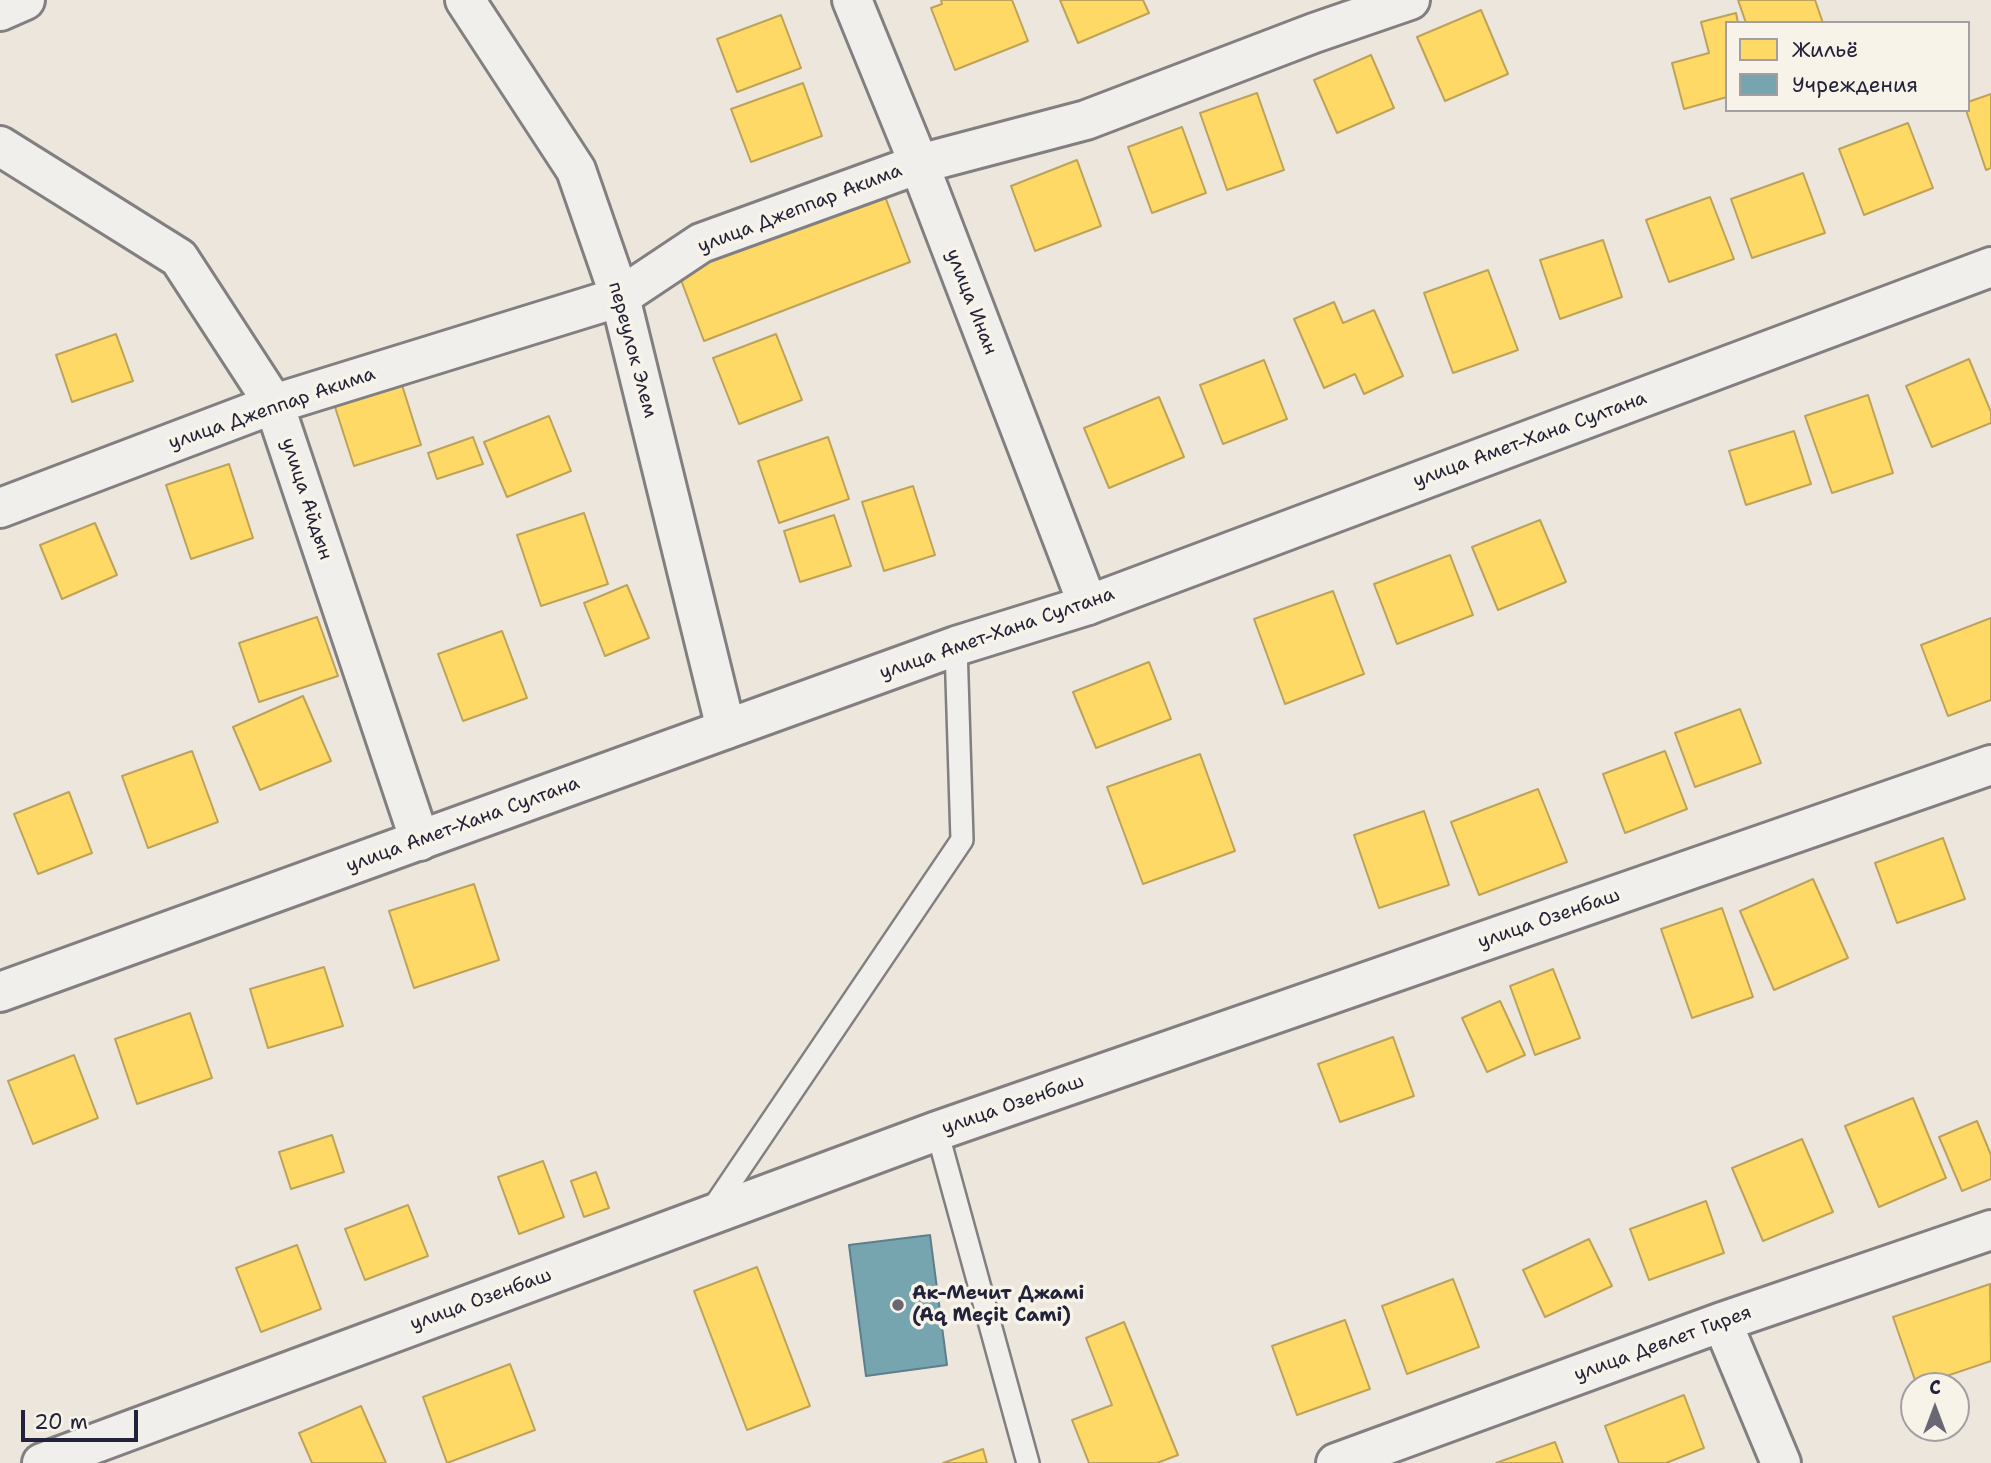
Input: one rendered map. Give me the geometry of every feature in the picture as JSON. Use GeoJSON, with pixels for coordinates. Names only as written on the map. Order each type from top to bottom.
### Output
{"type":"FeatureCollection","features":[{"type":"Feature","properties":{"kind":"street"},"geometry":{"type":"LineString","coordinates":[[0,11],[25,0]]}},
{"type":"Feature","properties":{"kind":"street","name":"переулок Элем"},"geometry":{"type":"LineString","coordinates":[[465,0],[576,170],[620,297],[726,729]]}},
{"type":"Feature","properties":{"kind":"street","name":"улица Инан"},"geometry":{"type":"LineString","coordinates":[[852,0],[919,164],[1088,605]]}},
{"type":"Feature","properties":{"kind":"street","name":"улица Джеппар Акима"},"geometry":{"type":"LineString","coordinates":[[0,508],[274,404],[620,297],[701,243],[919,164],[1086,120],[1314,33],[1410,0]]}},
{"type":"Feature","properties":{"kind":"street","name":"улица Айдын"},"geometry":{"type":"LineString","coordinates":[[0,146],[179,258],[274,404],[420,841]]}},
{"type":"Feature","properties":{"kind":"street","name":"улица Амет-Хана Султана"},"geometry":{"type":"LineString","coordinates":[[0,992],[956,646],[1088,605],[1991,267]]}},
{"type":"Feature","properties":{"kind":"street","name":"улица Озенбаш"},"geometry":{"type":"LineString","coordinates":[[42,1463],[937,1131],[1991,765]]}},
{"type":"Feature","properties":{"kind":"street","name":"улица Девлет Гирея"},"geometry":{"type":"LineString","coordinates":[[1336,1463],[1723,1322],[1991,1230]]}},
{"type":"Feature","properties":{"kind":"street"},"geometry":{"type":"LineString","coordinates":[[1723,1322],[1781,1463]]}},
{"type":"Feature","properties":{"kind":"lane"},"geometry":{"type":"LineString","coordinates":[[708,1216],[962,840],[956,646]]}},
{"type":"Feature","properties":{"kind":"lane"},"geometry":{"type":"LineString","coordinates":[[937,1131],[1028,1463]]}},
{"type":"Feature","properties":{"kind":"building: Жильё"},"geometry":{"type":"Polygon","coordinates":[[[941,0],[1012,0],[1028,41],[955,70],[931,8],[942,4],[941,0]]]}},
{"type":"Feature","properties":{"kind":"building: Жильё"},"geometry":{"type":"Polygon","coordinates":[[[1060,0],[1143,0],[1149,13],[1078,43],[1060,0]]]}},
{"type":"Feature","properties":{"kind":"building: Жильё"},"geometry":{"type":"Polygon","coordinates":[[[1738,0],[1815,0],[1822,21],[1745,21],[1738,0]]]}},
{"type":"Feature","properties":{"kind":"building: Жильё"},"geometry":{"type":"Polygon","coordinates":[[[1481,10],[1508,74],[1445,101],[1417,37],[1481,10]]]}},
{"type":"Feature","properties":{"kind":"building: Жильё"},"geometry":{"type":"Polygon","coordinates":[[[1736,13],[1738,21],[1725,21],[1725,98],[1684,109],[1672,63],[1709,53],[1701,22],[1736,13]]]}},
{"type":"Feature","properties":{"kind":"building: Жильё"},"geometry":{"type":"Polygon","coordinates":[[[781,15],[801,68],[737,92],[717,39],[781,15]]]}},
{"type":"Feature","properties":{"kind":"building: Жильё"},"geometry":{"type":"Polygon","coordinates":[[[1371,55],[1394,108],[1337,133],[1314,80],[1371,55]]]}},
{"type":"Feature","properties":{"kind":"building: Жильё"},"geometry":{"type":"Polygon","coordinates":[[[803,83],[822,136],[751,162],[731,109],[803,83]]]}},
{"type":"Feature","properties":{"kind":"building: Жильё"},"geometry":{"type":"Polygon","coordinates":[[[1257,93],[1284,170],[1227,190],[1200,113],[1257,93]]]}},
{"type":"Feature","properties":{"kind":"building: Жильё"},"geometry":{"type":"Polygon","coordinates":[[[1991,94],[1991,168],[1986,170],[1967,112],[1970,112],[1970,101],[1991,94]]]}},
{"type":"Feature","properties":{"kind":"building: Жильё"},"geometry":{"type":"Polygon","coordinates":[[[1908,123],[1933,188],[1864,215],[1839,149],[1908,123]]]}},
{"type":"Feature","properties":{"kind":"building: Жильё"},"geometry":{"type":"Polygon","coordinates":[[[1182,127],[1206,193],[1152,213],[1128,147],[1182,127]]]}},
{"type":"Feature","properties":{"kind":"building: Жильё"},"geometry":{"type":"Polygon","coordinates":[[[1077,160],[1101,226],[1035,251],[1011,186],[1077,160]]]}},
{"type":"Feature","properties":{"kind":"building: Жильё"},"geometry":{"type":"Polygon","coordinates":[[[1803,173],[1825,233],[1752,258],[1731,199],[1803,173]]]}},
{"type":"Feature","properties":{"kind":"building: Жильё"},"geometry":{"type":"Polygon","coordinates":[[[884,194],[910,262],[704,341],[678,272],[884,194]]]}},
{"type":"Feature","properties":{"kind":"building: Жильё"},"geometry":{"type":"Polygon","coordinates":[[[1710,197],[1734,259],[1669,282],[1646,220],[1710,197]]]}},
{"type":"Feature","properties":{"kind":"building: Жильё"},"geometry":{"type":"Polygon","coordinates":[[[1603,240],[1622,297],[1560,319],[1540,260],[1603,240]]]}},
{"type":"Feature","properties":{"kind":"building: Жильё"},"geometry":{"type":"Polygon","coordinates":[[[1488,270],[1518,350],[1453,373],[1424,293],[1488,270]]]}},
{"type":"Feature","properties":{"kind":"building: Жильё"},"geometry":{"type":"Polygon","coordinates":[[[1334,302],[1343,323],[1374,310],[1403,376],[1364,394],[1355,374],[1324,388],[1294,319],[1334,302]]]}},
{"type":"Feature","properties":{"kind":"building: Жильё"},"geometry":{"type":"Polygon","coordinates":[[[116,334],[133,381],[72,402],[56,355],[116,334]]]}},
{"type":"Feature","properties":{"kind":"building: Жильё"},"geometry":{"type":"Polygon","coordinates":[[[776,334],[802,400],[739,424],[713,358],[776,334]]]}},
{"type":"Feature","properties":{"kind":"building: Жильё"},"geometry":{"type":"Polygon","coordinates":[[[1969,359],[1991,412],[1991,423],[1932,447],[1906,386],[1969,359]]]}},
{"type":"Feature","properties":{"kind":"building: Жильё"},"geometry":{"type":"Polygon","coordinates":[[[1264,360],[1287,419],[1223,444],[1200,385],[1264,360]]]}},
{"type":"Feature","properties":{"kind":"building: Жильё"},"geometry":{"type":"Polygon","coordinates":[[[401,382],[421,445],[354,466],[334,404],[401,382]]]}},
{"type":"Feature","properties":{"kind":"building: Жильё"},"geometry":{"type":"Polygon","coordinates":[[[1868,395],[1893,473],[1832,493],[1805,416],[1868,395]]]}},
{"type":"Feature","properties":{"kind":"building: Жильё"},"geometry":{"type":"Polygon","coordinates":[[[1159,397],[1184,457],[1109,488],[1084,428],[1159,397]]]}},
{"type":"Feature","properties":{"kind":"building: Жильё"},"geometry":{"type":"Polygon","coordinates":[[[549,416],[571,471],[507,497],[484,442],[549,416]]]}},
{"type":"Feature","properties":{"kind":"building: Жильё"},"geometry":{"type":"Polygon","coordinates":[[[1794,431],[1811,484],[1746,505],[1729,451],[1794,431]]]}},
{"type":"Feature","properties":{"kind":"building: Жильё"},"geometry":{"type":"Polygon","coordinates":[[[473,437],[483,464],[437,479],[428,453],[473,437]]]}},
{"type":"Feature","properties":{"kind":"building: Жильё"},"geometry":{"type":"Polygon","coordinates":[[[828,437],[849,499],[779,523],[758,461],[828,437]]]}},
{"type":"Feature","properties":{"kind":"building: Жильё"},"geometry":{"type":"Polygon","coordinates":[[[229,464],[253,538],[191,559],[166,485],[229,464]]]}},
{"type":"Feature","properties":{"kind":"building: Жильё"},"geometry":{"type":"Polygon","coordinates":[[[913,486],[935,555],[884,571],[862,502],[913,486]]]}},
{"type":"Feature","properties":{"kind":"building: Жильё"},"geometry":{"type":"Polygon","coordinates":[[[584,513],[608,584],[541,606],[517,535],[584,513]]]}},
{"type":"Feature","properties":{"kind":"building: Жильё"},"geometry":{"type":"Polygon","coordinates":[[[834,515],[851,566],[800,582],[784,531],[834,515]]]}},
{"type":"Feature","properties":{"kind":"building: Жильё"},"geometry":{"type":"Polygon","coordinates":[[[1540,520],[1566,582],[1498,610],[1472,547],[1540,520]]]}},
{"type":"Feature","properties":{"kind":"building: Жильё"},"geometry":{"type":"Polygon","coordinates":[[[95,523],[117,575],[62,599],[40,545],[95,523]]]}},
{"type":"Feature","properties":{"kind":"building: Жильё"},"geometry":{"type":"Polygon","coordinates":[[[1450,555],[1473,615],[1397,644],[1374,584],[1450,555]]]}},
{"type":"Feature","properties":{"kind":"building: Жильё"},"geometry":{"type":"Polygon","coordinates":[[[627,585],[649,638],[605,656],[584,603],[627,585]]]}},
{"type":"Feature","properties":{"kind":"building: Жильё"},"geometry":{"type":"Polygon","coordinates":[[[1333,591],[1364,674],[1285,704],[1254,619],[1333,591]]]}},
{"type":"Feature","properties":{"kind":"building: Жильё"},"geometry":{"type":"Polygon","coordinates":[[[317,617],[338,676],[259,702],[239,643],[317,617]]]}},
{"type":"Feature","properties":{"kind":"building: Жильё"},"geometry":{"type":"Polygon","coordinates":[[[1991,618],[1991,700],[1948,716],[1921,645],[1991,618]]]}},
{"type":"Feature","properties":{"kind":"building: Жильё"},"geometry":{"type":"Polygon","coordinates":[[[502,631],[527,698],[463,721],[438,654],[502,631]]]}},
{"type":"Feature","properties":{"kind":"building: Жильё"},"geometry":{"type":"Polygon","coordinates":[[[1149,662],[1171,719],[1096,748],[1073,692],[1149,662]]]}},
{"type":"Feature","properties":{"kind":"building: Жильё"},"geometry":{"type":"Polygon","coordinates":[[[303,696],[331,761],[260,790],[233,727],[303,696]]]}},
{"type":"Feature","properties":{"kind":"building: Жильё"},"geometry":{"type":"Polygon","coordinates":[[[1740,709],[1761,763],[1695,787],[1675,733],[1740,709]]]}},
{"type":"Feature","properties":{"kind":"building: Жильё"},"geometry":{"type":"Polygon","coordinates":[[[192,751],[218,822],[148,848],[122,776],[192,751]]]}},
{"type":"Feature","properties":{"kind":"building: Жильё"},"geometry":{"type":"Polygon","coordinates":[[[1665,751],[1687,809],[1625,833],[1603,774],[1665,751]]]}},
{"type":"Feature","properties":{"kind":"building: Жильё"},"geometry":{"type":"Polygon","coordinates":[[[1200,754],[1235,851],[1143,884],[1107,787],[1200,754]]]}},
{"type":"Feature","properties":{"kind":"building: Жильё"},"geometry":{"type":"Polygon","coordinates":[[[1538,789],[1567,862],[1479,895],[1451,822],[1538,789]]]}},
{"type":"Feature","properties":{"kind":"building: Жильё"},"geometry":{"type":"Polygon","coordinates":[[[69,792],[92,853],[38,874],[14,814],[69,792]]]}},
{"type":"Feature","properties":{"kind":"building: Жильё"},"geometry":{"type":"Polygon","coordinates":[[[1424,811],[1449,885],[1379,908],[1354,835],[1424,811]]]}},
{"type":"Feature","properties":{"kind":"building: Жильё"},"geometry":{"type":"Polygon","coordinates":[[[1943,838],[1965,899],[1897,923],[1875,863],[1943,838]]]}},
{"type":"Feature","properties":{"kind":"building: Жильё"},"geometry":{"type":"Polygon","coordinates":[[[1813,879],[1848,958],[1774,990],[1740,911],[1813,879]]]}},
{"type":"Feature","properties":{"kind":"building: Жильё"},"geometry":{"type":"Polygon","coordinates":[[[474,884],[499,960],[414,988],[389,911],[474,884]]]}},
{"type":"Feature","properties":{"kind":"building: Жильё"},"geometry":{"type":"Polygon","coordinates":[[[1722,908],[1753,997],[1692,1018],[1661,929],[1722,908]]]}},
{"type":"Feature","properties":{"kind":"building: Жильё"},"geometry":{"type":"Polygon","coordinates":[[[324,967],[343,1026],[268,1048],[250,989],[324,967]]]}},
{"type":"Feature","properties":{"kind":"building: Жильё"},"geometry":{"type":"Polygon","coordinates":[[[1553,969],[1580,1038],[1535,1055],[1510,986],[1553,969]]]}},
{"type":"Feature","properties":{"kind":"building: Жильё"},"geometry":{"type":"Polygon","coordinates":[[[1500,1001],[1525,1055],[1487,1072],[1462,1018],[1500,1001]]]}},
{"type":"Feature","properties":{"kind":"building: Жильё"},"geometry":{"type":"Polygon","coordinates":[[[190,1013],[212,1078],[137,1104],[115,1039],[190,1013]]]}},
{"type":"Feature","properties":{"kind":"building: Жильё"},"geometry":{"type":"Polygon","coordinates":[[[1393,1037],[1414,1096],[1340,1122],[1318,1064],[1393,1037]]]}},
{"type":"Feature","properties":{"kind":"building: Жильё"},"geometry":{"type":"Polygon","coordinates":[[[74,1055],[98,1118],[33,1144],[8,1081],[74,1055]]]}},
{"type":"Feature","properties":{"kind":"building: Жильё"},"geometry":{"type":"Polygon","coordinates":[[[1913,1098],[1946,1178],[1879,1207],[1845,1126],[1913,1098]]]}},
{"type":"Feature","properties":{"kind":"building: Жильё"},"geometry":{"type":"Polygon","coordinates":[[[1977,1121],[1991,1155],[1991,1179],[1962,1191],[1939,1137],[1977,1121]]]}},
{"type":"Feature","properties":{"kind":"building: Жильё"},"geometry":{"type":"Polygon","coordinates":[[[332,1135],[344,1172],[291,1189],[279,1152],[332,1135]]]}},
{"type":"Feature","properties":{"kind":"building: Жильё"},"geometry":{"type":"Polygon","coordinates":[[[1802,1139],[1833,1212],[1763,1241],[1732,1168],[1802,1139]]]}},
{"type":"Feature","properties":{"kind":"building: Жильё"},"geometry":{"type":"Polygon","coordinates":[[[543,1161],[564,1217],[519,1234],[498,1177],[543,1161]]]}},
{"type":"Feature","properties":{"kind":"building: Жильё"},"geometry":{"type":"Polygon","coordinates":[[[596,1172],[609,1208],[584,1217],[571,1181],[596,1172]]]}},
{"type":"Feature","properties":{"kind":"building: Жильё"},"geometry":{"type":"Polygon","coordinates":[[[1706,1201],[1724,1253],[1649,1280],[1630,1229],[1706,1201]]]}},
{"type":"Feature","properties":{"kind":"building: Жильё"},"geometry":{"type":"Polygon","coordinates":[[[408,1205],[428,1256],[365,1280],[345,1229],[408,1205]]]}},
{"type":"Feature","properties":{"kind":"building: Жильё"},"geometry":{"type":"Polygon","coordinates":[[[1589,1239],[1612,1286],[1545,1317],[1523,1270],[1589,1239]]]}},
{"type":"Feature","properties":{"kind":"building: Жильё"},"geometry":{"type":"Polygon","coordinates":[[[297,1245],[321,1309],[261,1332],[236,1268],[297,1245]]]}},
{"type":"Feature","properties":{"kind":"building: Жильё"},"geometry":{"type":"Polygon","coordinates":[[[757,1267],[810,1406],[747,1430],[694,1291],[757,1267]]]}},
{"type":"Feature","properties":{"kind":"building: Жильё"},"geometry":{"type":"Polygon","coordinates":[[[1453,1279],[1479,1347],[1407,1374],[1382,1306],[1453,1279]]]}},
{"type":"Feature","properties":{"kind":"building: Жильё"},"geometry":{"type":"Polygon","coordinates":[[[1990,1284],[1991,1361],[1958,1372],[1912,1372],[1893,1317],[1990,1284]]]}},
{"type":"Feature","properties":{"kind":"building: Жильё"},"geometry":{"type":"Polygon","coordinates":[[[1345,1320],[1370,1389],[1297,1415],[1272,1346],[1345,1320]]]}},
{"type":"Feature","properties":{"kind":"building: Жильё"},"geometry":{"type":"Polygon","coordinates":[[[1124,1322],[1178,1455],[1157,1463],[1089,1463],[1072,1420],[1112,1405],[1086,1338],[1124,1322]]]}},
{"type":"Feature","properties":{"kind":"building: Жильё"},"geometry":{"type":"Polygon","coordinates":[[[510,1364],[535,1430],[447,1463],[423,1397],[510,1364]]]}},
{"type":"Feature","properties":{"kind":"building: Жильё"},"geometry":{"type":"Polygon","coordinates":[[[1684,1395],[1704,1448],[1666,1463],[1619,1463],[1605,1426],[1684,1395]]]}},
{"type":"Feature","properties":{"kind":"building: Жильё"},"geometry":{"type":"Polygon","coordinates":[[[361,1406],[386,1463],[312,1463],[299,1433],[361,1406]]]}},
{"type":"Feature","properties":{"kind":"building: Жильё"},"geometry":{"type":"Polygon","coordinates":[[[1555,1442],[1563,1463],[1496,1463],[1555,1442]]]}},
{"type":"Feature","properties":{"kind":"building: Жильё"},"geometry":{"type":"Polygon","coordinates":[[[983,1449],[987,1463],[943,1463],[983,1449]]]}},
{"type":"Feature","properties":{"kind":"building: Учреждения","name":"Ак-Мечит Джамі (Aq Meçit Cami)"},"geometry":{"type":"Polygon","coordinates":[[[930,1235],[947,1365],[866,1376],[849,1245],[930,1235]]]}},
{"type":"Feature","properties":{"kind":"place","name":"Ак-Мечит Джамі (Aq Meçit Cami)"},"geometry":{"type":"Point","coordinates":[898,1305]}}]}
